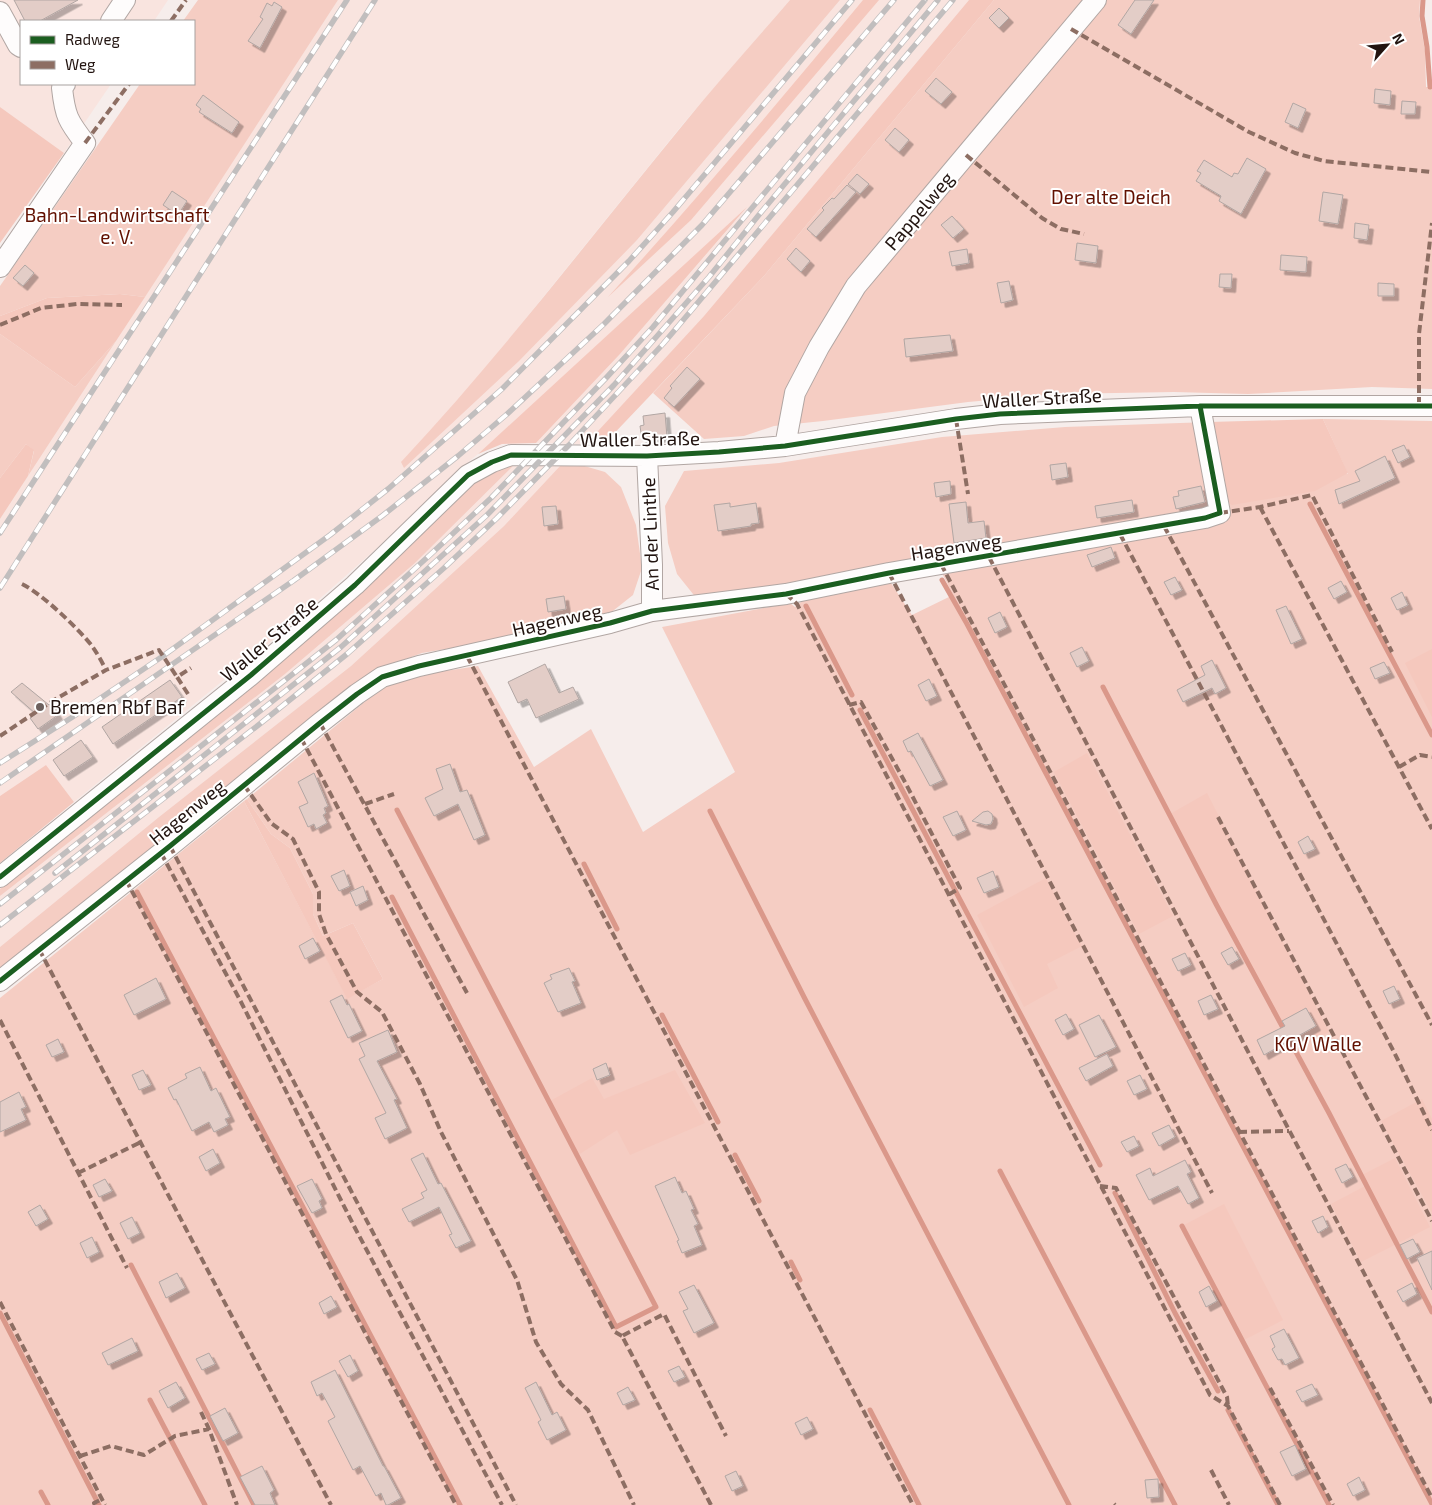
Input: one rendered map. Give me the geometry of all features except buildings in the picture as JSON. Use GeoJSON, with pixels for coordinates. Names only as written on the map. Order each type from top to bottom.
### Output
{"type":"FeatureCollection","features":[{"type":"Feature","properties":{"kind":"street"},"geometry":{"type":"LineString","coordinates":[[112,20],[125,0]]}},
{"type":"Feature","properties":{"kind":"street","name":"Pappelweg"},"geometry":{"type":"LineString","coordinates":[[785,446],[795,393],[819,347],[856,286],[1096,0]]}},
{"type":"Feature","properties":{"kind":"street"},"geometry":{"type":"LineString","coordinates":[[0,12],[20,47]]}},
{"type":"Feature","properties":{"kind":"street"},"geometry":{"type":"LineString","coordinates":[[0,267],[85,143],[71,125],[64,111],[62,88],[64,85]]}},
{"type":"Feature","properties":{"kind":"street","name":"Waller Straße"},"geometry":{"type":"LineString","coordinates":[[0,877],[251,675],[355,585],[468,475],[492,462],[510,456],[647,456],[785,446],[956,419],[1000,414],[1200,406],[1432,406]]}},
{"type":"Feature","properties":{"kind":"street","name":"Hagenweg"},"geometry":{"type":"LineString","coordinates":[[0,981],[170,846],[320,723],[382,677],[418,666],[610,623],[652,611],[786,594],[888,573],[1205,518],[1220,513],[1200,406]]}},
{"type":"Feature","properties":{"kind":"street","name":"An der Linthe"},"geometry":{"type":"LineString","coordinates":[[647,456],[652,611]]}},
{"type":"Feature","properties":{"kind":"shaded area"},"geometry":{"type":"Polygon","coordinates":[[[0,0],[168,0],[155,20],[20,20],[20,85],[110,85],[64,153],[0,107],[0,0]]]}},
{"type":"Feature","properties":{"kind":"shaded area"},"geometry":{"type":"Polygon","coordinates":[[[338,0],[790,0],[682,125],[493,359],[440,421],[401,462],[637,240],[840,0],[969,0],[704,316],[586,444],[536,443],[620,354],[743,212],[455,473],[376,549],[273,640],[74,802],[46,765],[0,796],[0,519],[338,0]]]}},
{"type":"Feature","properties":{"kind":"shaded area"},"geometry":{"type":"Polygon","coordinates":[[[863,0],[879,0],[691,220],[608,297],[737,150],[863,0]]]}},
{"type":"Feature","properties":{"kind":"shaded area"},"geometry":{"type":"Polygon","coordinates":[[[969,0],[994,0],[764,276],[605,443],[586,444],[704,316],[969,0]]]}},
{"type":"Feature","properties":{"kind":"shaded area"},"geometry":{"type":"Polygon","coordinates":[[[0,107],[64,153],[0,243],[0,107]]]}},
{"type":"Feature","properties":{"kind":"shaded area"},"geometry":{"type":"Polygon","coordinates":[[[747,207],[620,354],[536,443],[502,444],[478,454],[747,207]]]}},
{"type":"Feature","properties":{"kind":"shaded area"},"geometry":{"type":"Polygon","coordinates":[[[120,294],[145,297],[116,341],[75,387],[0,334],[0,316],[47,298],[120,294]]]}},
{"type":"Feature","properties":{"kind":"shaded area"},"geometry":{"type":"Polygon","coordinates":[[[1323,419],[1348,473],[1315,491],[1232,505],[1223,498],[1209,422],[1323,419]]]}},
{"type":"Feature","properties":{"kind":"shaded area"},"geometry":{"type":"Polygon","coordinates":[[[26,444],[34,450],[28,476],[0,519],[0,478],[26,444]]]}},
{"type":"Feature","properties":{"kind":"shaded area"},"geometry":{"type":"Polygon","coordinates":[[[514,465],[560,466],[504,526],[351,666],[159,817],[0,947],[0,896],[285,674],[415,563],[514,465]]]}},
{"type":"Feature","properties":{"kind":"shaded area"},"geometry":{"type":"Polygon","coordinates":[[[1432,649],[1432,717],[1405,663],[1432,649]]]}},
{"type":"Feature","properties":{"kind":"shaded area"},"geometry":{"type":"Polygon","coordinates":[[[1087,753],[1173,916],[1139,934],[1054,772],[1087,753]]]}},
{"type":"Feature","properties":{"kind":"shaded area"},"geometry":{"type":"Polygon","coordinates":[[[46,765],[74,802],[0,863],[0,796],[46,765]]]}},
{"type":"Feature","properties":{"kind":"shaded area"},"geometry":{"type":"Polygon","coordinates":[[[1207,793],[1329,1032],[1296,1050],[1170,814],[1207,793]]]}},
{"type":"Feature","properties":{"kind":"shaded area"},"geometry":{"type":"Polygon","coordinates":[[[247,799],[271,834],[290,848],[313,894],[313,914],[323,936],[353,923],[383,979],[347,999],[244,801],[247,799]]]}},
{"type":"Feature","properties":{"kind":"shaded area"},"geometry":{"type":"Polygon","coordinates":[[[1046,878],[1082,946],[1047,964],[1058,988],[1024,1007],[977,915],[1046,878]]]}},
{"type":"Feature","properties":{"kind":"shaded area"},"geometry":{"type":"Polygon","coordinates":[[[675,1070],[705,1123],[630,1155],[617,1130],[575,1157],[550,1101],[592,1078],[604,1099],[675,1070]]]}},
{"type":"Feature","properties":{"kind":"shaded area"},"geometry":{"type":"Polygon","coordinates":[[[1422,1099],[1432,1119],[1432,1213],[1381,1121],[1422,1099]]]}},
{"type":"Feature","properties":{"kind":"shaded area"},"geometry":{"type":"Polygon","coordinates":[[[1395,1158],[1430,1227],[1361,1262],[1331,1204],[1367,1185],[1362,1175],[1395,1158]]]}},
{"type":"Feature","properties":{"kind":"shaded area"},"geometry":{"type":"Polygon","coordinates":[[[1224,1204],[1283,1320],[1244,1340],[1184,1225],[1224,1204]]]}},
{"type":"Feature","properties":{"kind":"green space","name":"Bahn-Landwirtschaft e. V."},"geometry":{"type":"Polygon","coordinates":[[[198,0],[338,0],[145,297],[120,294],[47,298],[0,316],[0,286],[139,85],[195,85],[195,20],[184,20],[198,0]]]}},
{"type":"Feature","properties":{"kind":"green space"},"geometry":{"type":"Polygon","coordinates":[[[790,0],[840,0],[637,240],[519,361],[404,468],[401,462],[474,380],[695,110],[790,0]]]}},
{"type":"Feature","properties":{"kind":"green space","name":"Der alte Deich"},"geometry":{"type":"Polygon","coordinates":[[[994,0],[1420,0],[1419,16],[1425,51],[1426,87],[1432,87],[1432,389],[1372,387],[1248,394],[1174,392],[1056,394],[968,402],[774,426],[744,436],[704,439],[653,393],[764,276],[994,0]]]}},
{"type":"Feature","properties":{"kind":"green space"},"geometry":{"type":"Polygon","coordinates":[[[0,334],[75,387],[116,341],[28,476],[34,451],[26,444],[0,478],[0,334]]]}},
{"type":"Feature","properties":{"kind":"green space","name":"KGV Walle"},"geometry":{"type":"Polygon","coordinates":[[[1323,419],[1432,421],[1432,1505],[0,1505],[0,998],[244,801],[347,998],[383,979],[353,923],[323,936],[313,914],[313,894],[290,848],[271,834],[247,799],[367,700],[389,685],[432,673],[478,666],[534,767],[591,729],[643,832],[735,772],[662,627],[790,603],[795,607],[808,596],[889,580],[912,615],[953,595],[935,559],[697,599],[677,574],[668,543],[665,506],[684,471],[779,463],[942,437],[1065,427],[1209,422],[1348,474],[1323,419]]]}},
{"type":"Feature","properties":{"kind":"green space"},"geometry":{"type":"Polygon","coordinates":[[[514,465],[415,563],[285,674],[0,896],[0,889],[269,671],[402,553],[475,480],[497,468],[514,465]]]}},
{"type":"Feature","properties":{"kind":"green space"},"geometry":{"type":"Polygon","coordinates":[[[581,465],[605,472],[621,487],[636,525],[642,568],[633,595],[609,614],[481,643],[422,653],[366,677],[0,972],[0,947],[159,817],[351,666],[504,526],[560,466],[581,465]]]}},
{"type":"Feature","properties":{"kind":"waterway"},"geometry":{"type":"LineString","coordinates":[[1423,0],[1422,16],[1430,87]]}},
{"type":"Feature","properties":{"kind":"waterway"},"geometry":{"type":"LineString","coordinates":[[1310,504],[1432,735]]}},
{"type":"Feature","properties":{"kind":"waterway"},"geometry":{"type":"LineString","coordinates":[[942,580],[1432,1504]]}},
{"type":"Feature","properties":{"kind":"waterway"},"geometry":{"type":"LineString","coordinates":[[806,606],[852,695]]}},
{"type":"Feature","properties":{"kind":"waterway"},"geometry":{"type":"LineString","coordinates":[[1103,687],[1216,904],[1329,1113],[1432,1312]]}},
{"type":"Feature","properties":{"kind":"waterway"},"geometry":{"type":"LineString","coordinates":[[860,710],[1100,1165]]}},
{"type":"Feature","properties":{"kind":"waterway"},"geometry":{"type":"LineString","coordinates":[[392,897],[616,1327],[656,1307],[397,810]]}},
{"type":"Feature","properties":{"kind":"waterway"},"geometry":{"type":"LineString","coordinates":[[710,811],[804,997],[1069,1505]]}},
{"type":"Feature","properties":{"kind":"waterway"},"geometry":{"type":"LineString","coordinates":[[584,864],[617,929]]}},
{"type":"Feature","properties":{"kind":"waterway"},"geometry":{"type":"LineString","coordinates":[[137,892],[460,1505]]}},
{"type":"Feature","properties":{"kind":"waterway"},"geometry":{"type":"LineString","coordinates":[[662,1015],[718,1122]]}},
{"type":"Feature","properties":{"kind":"waterway"},"geometry":{"type":"LineString","coordinates":[[735,1155],[759,1201]]}},
{"type":"Feature","properties":{"kind":"waterway"},"geometry":{"type":"LineString","coordinates":[[1000,1171],[1175,1505]]}},
{"type":"Feature","properties":{"kind":"waterway"},"geometry":{"type":"LineString","coordinates":[[1115,1193],[1175,1313],[1218,1391]]}},
{"type":"Feature","properties":{"kind":"waterway"},"geometry":{"type":"LineString","coordinates":[[1182,1226],[1329,1505]]}},
{"type":"Feature","properties":{"kind":"waterway"},"geometry":{"type":"LineString","coordinates":[[791,1262],[800,1280]]}},
{"type":"Feature","properties":{"kind":"waterway"},"geometry":{"type":"LineString","coordinates":[[131,1265],[254,1505]]}},
{"type":"Feature","properties":{"kind":"waterway"},"geometry":{"type":"LineString","coordinates":[[0,1313],[99,1505]]}},
{"type":"Feature","properties":{"kind":"waterway"},"geometry":{"type":"LineString","coordinates":[[150,1400],[205,1505]]}},
{"type":"Feature","properties":{"kind":"waterway"},"geometry":{"type":"LineString","coordinates":[[870,1410],[919,1505]]}},
{"type":"Feature","properties":{"kind":"waterway"},"geometry":{"type":"LineString","coordinates":[[1228,1410],[1278,1505]]}},
{"type":"Feature","properties":{"kind":"waterway"},"geometry":{"type":"LineString","coordinates":[[41,1492],[48,1505]]}},
{"type":"Feature","properties":{"kind":"railway"},"geometry":{"type":"LineString","coordinates":[[0,533],[347,0]]}},
{"type":"Feature","properties":{"kind":"railway"},"geometry":{"type":"LineString","coordinates":[[0,588],[375,0]]}},
{"type":"Feature","properties":{"kind":"railway"},"geometry":{"type":"LineString","coordinates":[[0,763],[163,656],[330,535],[388,489],[502,389],[629,261],[673,212],[852,0]]}},
{"type":"Feature","properties":{"kind":"railway"},"geometry":{"type":"LineString","coordinates":[[0,783],[293,581],[382,516],[506,415],[604,324],[702,225],[894,0]]}},
{"type":"Feature","properties":{"kind":"railway"},"geometry":{"type":"LineString","coordinates":[[0,904],[336,640],[491,498],[653,327],[925,0]]}},
{"type":"Feature","properties":{"kind":"railway"},"geometry":{"type":"LineString","coordinates":[[55,873],[341,647],[487,515],[614,385],[709,277],[938,0]]}},
{"type":"Feature","properties":{"kind":"railway"},"geometry":{"type":"LineString","coordinates":[[0,925],[347,654],[496,519],[569,445],[663,344],[953,0]]}},
{"type":"Feature","properties":{"kind":"marked path"},"geometry":{"type":"LineString","coordinates":[[172,20],[186,0]]}},
{"type":"Feature","properties":{"kind":"marked path"},"geometry":{"type":"LineString","coordinates":[[1071,29],[1249,132],[1295,153],[1324,161],[1432,172]]}},
{"type":"Feature","properties":{"kind":"marked path"},"geometry":{"type":"LineString","coordinates":[[85,143],[128,85]]}},
{"type":"Feature","properties":{"kind":"marked path"},"geometry":{"type":"LineString","coordinates":[[966,155],[1042,218],[1061,229],[1084,234]]}},
{"type":"Feature","properties":{"kind":"marked path"},"geometry":{"type":"LineString","coordinates":[[1419,405],[1419,334],[1432,223]]}},
{"type":"Feature","properties":{"kind":"marked path"},"geometry":{"type":"LineString","coordinates":[[0,325],[41,308],[77,304],[122,305]]}},
{"type":"Feature","properties":{"kind":"marked path"},"geometry":{"type":"LineString","coordinates":[[956,419],[968,494]]}},
{"type":"Feature","properties":{"kind":"marked path"},"geometry":{"type":"LineString","coordinates":[[1220,513],[1260,507],[1312,495],[1392,652]]}},
{"type":"Feature","properties":{"kind":"marked path"},"geometry":{"type":"LineString","coordinates":[[1260,507],[1432,829]]}},
{"type":"Feature","properties":{"kind":"marked path"},"geometry":{"type":"LineString","coordinates":[[1164,526],[1432,1025]]}},
{"type":"Feature","properties":{"kind":"marked path"},"geometry":{"type":"LineString","coordinates":[[1120,534],[1394,1052],[1432,1130]]}},
{"type":"Feature","properties":{"kind":"marked path"},"geometry":{"type":"LineString","coordinates":[[989,557],[1432,1403]]}},
{"type":"Feature","properties":{"kind":"marked path"},"geometry":{"type":"LineString","coordinates":[[941,564],[1432,1498]]}},
{"type":"Feature","properties":{"kind":"marked path"},"geometry":{"type":"LineString","coordinates":[[889,573],[1212,1193]]}},
{"type":"Feature","properties":{"kind":"marked path"},"geometry":{"type":"LineString","coordinates":[[22,584],[49,603],[78,630],[92,646],[106,670]]}},
{"type":"Feature","properties":{"kind":"marked path"},"geometry":{"type":"LineString","coordinates":[[786,594],[797,604],[1210,1395],[1228,1406],[1280,1505]]}},
{"type":"Feature","properties":{"kind":"marked path"},"geometry":{"type":"LineString","coordinates":[[0,736],[54,700],[106,670],[159,650],[177,677]]}},
{"type":"Feature","properties":{"kind":"marked path"},"geometry":{"type":"LineString","coordinates":[[467,656],[913,1505]]}},
{"type":"Feature","properties":{"kind":"marked path"},"geometry":{"type":"LineString","coordinates":[[188,694],[177,677],[191,668]]}},
{"type":"Feature","properties":{"kind":"marked path"},"geometry":{"type":"LineString","coordinates":[[849,705],[861,702],[906,784],[960,888],[948,895]]}},
{"type":"Feature","properties":{"kind":"marked path"},"geometry":{"type":"LineString","coordinates":[[320,723],[467,993]]}},
{"type":"Feature","properties":{"kind":"marked path"},"geometry":{"type":"LineString","coordinates":[[301,738],[615,1332],[622,1336]]}},
{"type":"Feature","properties":{"kind":"marked path"},"geometry":{"type":"LineString","coordinates":[[1399,767],[1420,755],[1432,757]]}},
{"type":"Feature","properties":{"kind":"marked path"},"geometry":{"type":"LineString","coordinates":[[244,785],[271,823],[293,839],[319,892],[319,914],[326,934],[357,992],[382,1012],[420,1084],[441,1132],[517,1280],[536,1342],[561,1384],[588,1410],[634,1505]]}},
{"type":"Feature","properties":{"kind":"marked path"},"geometry":{"type":"LineString","coordinates":[[365,804],[394,794]]}},
{"type":"Feature","properties":{"kind":"marked path"},"geometry":{"type":"LineString","coordinates":[[1218,817],[1432,1221]]}},
{"type":"Feature","properties":{"kind":"marked path"},"geometry":{"type":"LineString","coordinates":[[170,846],[516,1505]]}},
{"type":"Feature","properties":{"kind":"marked path"},"geometry":{"type":"LineString","coordinates":[[161,853],[240,1000],[355,1228],[502,1505]]}},
{"type":"Feature","properties":{"kind":"marked path"},"geometry":{"type":"LineString","coordinates":[[126,880],[456,1505]]}},
{"type":"Feature","properties":{"kind":"marked path"},"geometry":{"type":"LineString","coordinates":[[39,949],[331,1505]]}},
{"type":"Feature","properties":{"kind":"marked path"},"geometry":{"type":"LineString","coordinates":[[0,1020],[127,1268]]}},
{"type":"Feature","properties":{"kind":"marked path"},"geometry":{"type":"LineString","coordinates":[[1239,1132],[1289,1131]]}},
{"type":"Feature","properties":{"kind":"marked path"},"geometry":{"type":"LineString","coordinates":[[78,1173],[141,1142]]}},
{"type":"Feature","properties":{"kind":"marked path"},"geometry":{"type":"LineString","coordinates":[[1100,1186],[1116,1188],[1227,1397],[1228,1406]]}},
{"type":"Feature","properties":{"kind":"marked path"},"geometry":{"type":"LineString","coordinates":[[0,1302],[105,1505]]}},
{"type":"Feature","properties":{"kind":"marked path"},"geometry":{"type":"LineString","coordinates":[[711,1505],[622,1336],[664,1314],[726,1436]]}},
{"type":"Feature","properties":{"kind":"marked path"},"geometry":{"type":"LineString","coordinates":[[1270,1388],[1333,1505]]}},
{"type":"Feature","properties":{"kind":"marked path"},"geometry":{"type":"LineString","coordinates":[[201,1412],[237,1505]]}},
{"type":"Feature","properties":{"kind":"marked path"},"geometry":{"type":"LineString","coordinates":[[80,1456],[111,1446],[144,1455],[175,1436],[209,1429]]}},
{"type":"Feature","properties":{"kind":"marked path"},"geometry":{"type":"LineString","coordinates":[[1211,1470],[1229,1505]]}},
{"type":"Feature","properties":{"kind":"marked path"},"geometry":{"type":"LineString","coordinates":[[95,1505],[94,1503],[102,1499]]}},
{"type":"Feature","properties":{"kind":"cycle path"},"geometry":{"type":"LineString","coordinates":[[0,877],[251,675],[355,585],[468,475],[492,462],[511,455],[647,456],[719,452],[785,446],[956,419],[1000,414],[1200,406],[1432,406]]}},
{"type":"Feature","properties":{"kind":"cycle path"},"geometry":{"type":"LineString","coordinates":[[0,981],[170,846],[320,723],[382,677],[419,666],[610,623],[652,611],[786,594],[889,573],[1205,518],[1220,513],[1200,406]]}},
{"type":"Feature","properties":{"kind":"place","name":"Bremen Rbf Baf"},"geometry":{"type":"Point","coordinates":[40,707]}}]}
